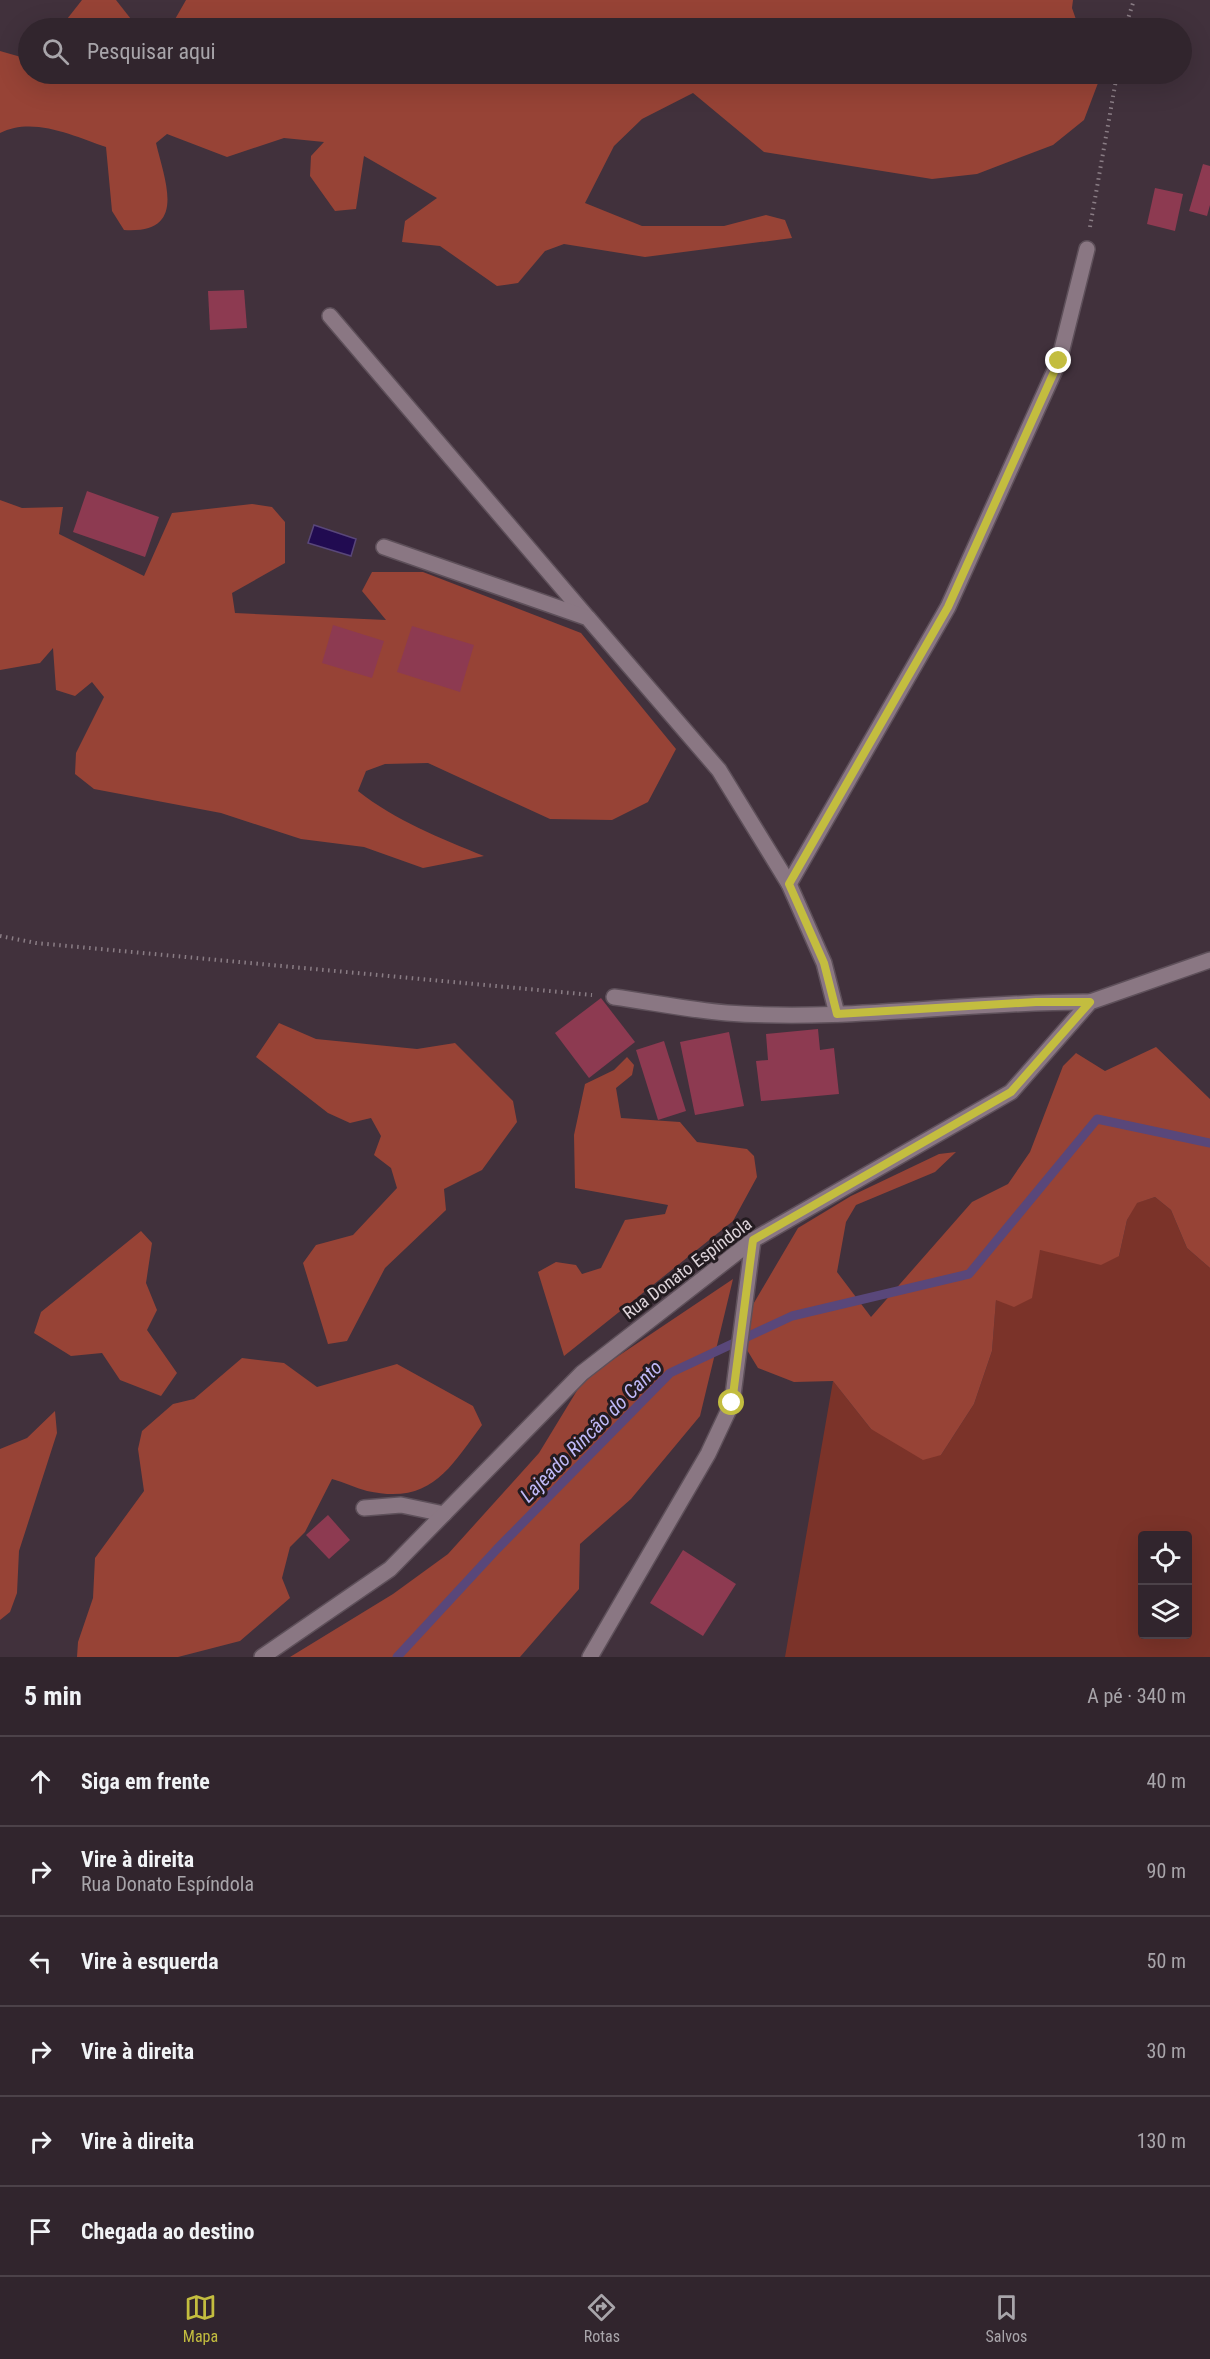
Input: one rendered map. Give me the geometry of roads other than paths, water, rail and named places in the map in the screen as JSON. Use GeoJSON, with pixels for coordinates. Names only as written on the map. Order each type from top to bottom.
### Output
{"type":"FeatureCollection","features":[{"type":"Feature","properties":{"kind":"street"},"geometry":{"type":"LineString","coordinates":[[789,884],[948,607],[1059,361],[1087,249]]}},
{"type":"Feature","properties":{"kind":"street"},"geometry":{"type":"LineString","coordinates":[[330,316],[719,770],[789,884],[824,963],[837,1014]]}},
{"type":"Feature","properties":{"kind":"street"},"geometry":{"type":"LineString","coordinates":[[384,546],[588,618]]}},
{"type":"Feature","properties":{"kind":"street","name":"Rua Donato Espíndola"},"geometry":{"type":"LineString","coordinates":[[262,1657],[390,1569],[582,1374],[753,1240],[1011,1092],[1090,1002],[1210,960]]}},
{"type":"Feature","properties":{"kind":"street"},"geometry":{"type":"LineString","coordinates":[[614,997],[727,1013],[837,1014],[1036,1002],[1090,1002]]}},
{"type":"Feature","properties":{"kind":"street"},"geometry":{"type":"LineString","coordinates":[[590,1657],[708,1454],[732,1403],[753,1240]]}},
{"type":"Feature","properties":{"kind":"street"},"geometry":{"type":"LineString","coordinates":[[363,1508],[401,1504],[444,1514]]}},
{"type":"Feature","properties":{"kind":"waterway","name":"Lajeado Rincão do Canto"},"geometry":{"type":"LineString","coordinates":[[397,1657],[497,1549],[670,1373],[792,1316],[969,1274],[1097,1119],[1210,1143]]}}]}
